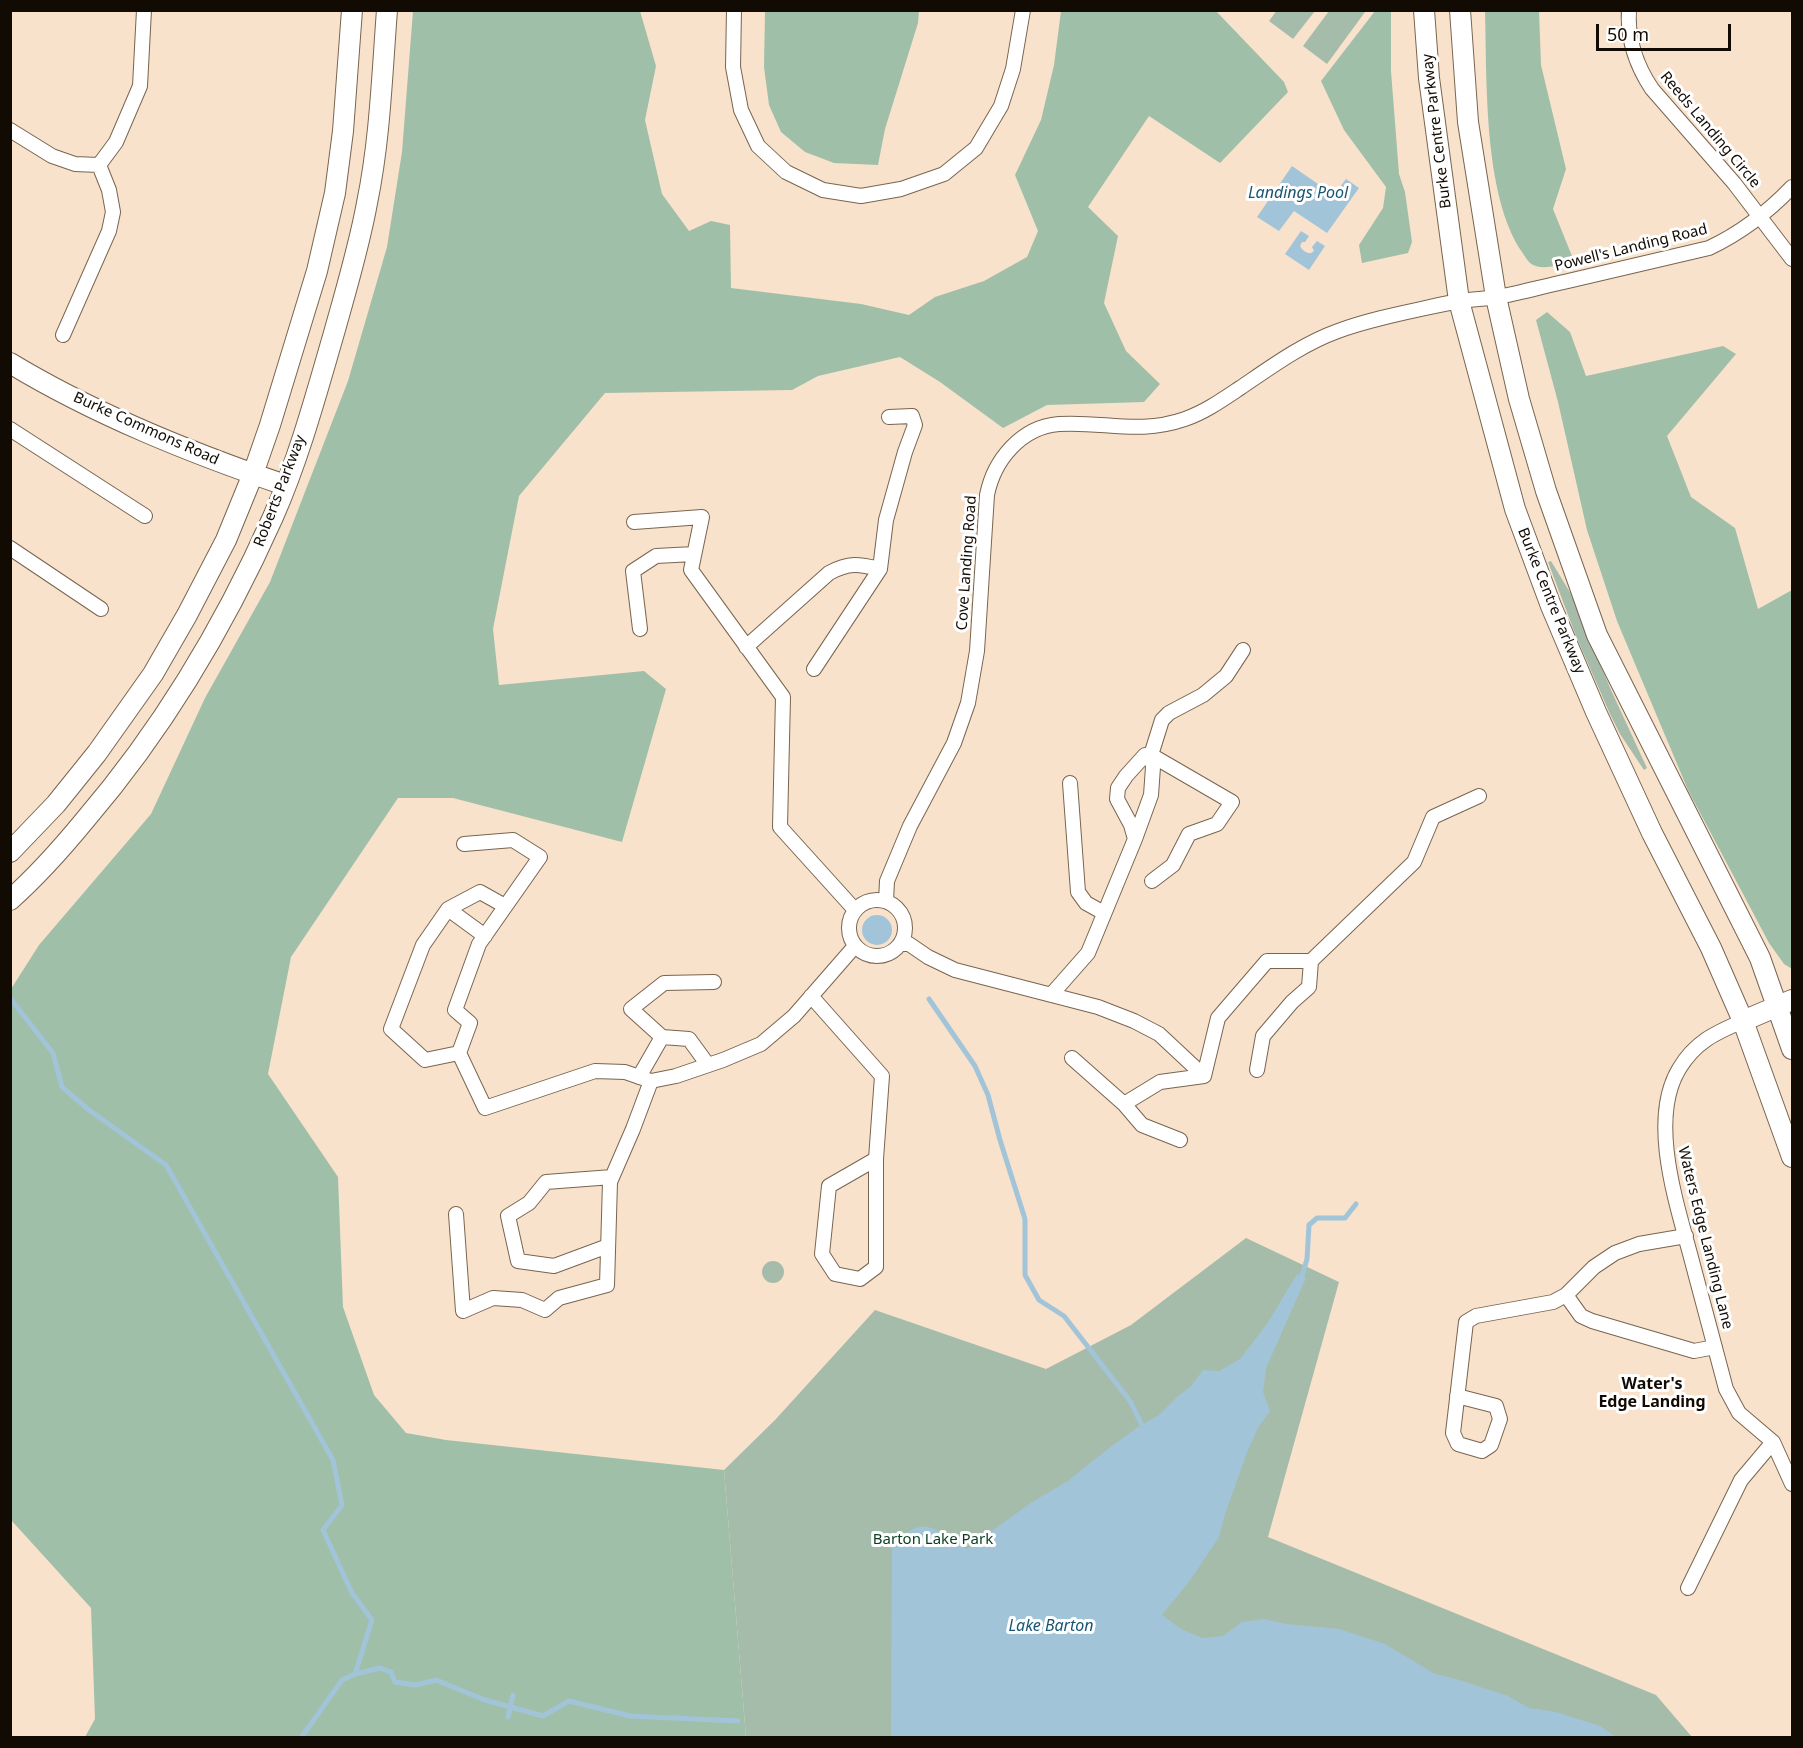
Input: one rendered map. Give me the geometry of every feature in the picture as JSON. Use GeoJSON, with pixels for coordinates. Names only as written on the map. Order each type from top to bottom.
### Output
{"type":"FeatureCollection","features":[{"type":"Feature","properties":{"kind":"main road","name":"Roberts Parkway"},"geometry":{"type":"LineString","coordinates":[[10,852],[56,804],[97,753],[153,674],[226,540],[253,474],[277,405],[317,271],[335,193],[343,131],[352,10]]}},
{"type":"Feature","properties":{"kind":"main road","name":"Roberts Parkway"},"geometry":{"type":"LineString","coordinates":[[10,900],[62,848],[105,797],[181,691],[230,608],[273,516],[316,395],[368,202],[377,137],[387,10]]}},
{"type":"Feature","properties":{"kind":"main road","name":"Burke Centre Parkway"},"geometry":{"type":"LineString","coordinates":[[1425,10],[1429,78],[1459,301],[1515,509],[1551,606],[1596,712],[1652,833],[1711,948],[1743,1021],[1792,1157]]}},
{"type":"Feature","properties":{"kind":"main road","name":"Burke Centre Parkway"},"geometry":{"type":"LineString","coordinates":[[1460,10],[1468,122],[1496,297],[1519,399],[1535,456],[1597,635],[1785,1003],[1792,1048]]}},
{"type":"Feature","properties":{"kind":"main road","name":"Burke Commons Road"},"geometry":{"type":"LineString","coordinates":[[11,364],[66,395],[146,432],[285,485]]}},
{"type":"Feature","properties":{"kind":"main road"},"geometry":{"type":"LineString","coordinates":[[1743,1021],[1785,1003]]}},
{"type":"Feature","properties":{"kind":"street"},"geometry":{"type":"LineString","coordinates":[[99,165],[116,142],[140,86],[144,10]]}},
{"type":"Feature","properties":{"kind":"street"},"geometry":{"type":"LineString","coordinates":[[734,10],[734,67],[741,110],[758,146],[786,172],[823,190],[861,196],[901,189],[944,174],[976,148],[1001,106],[1013,69],[1023,10]]}},
{"type":"Feature","properties":{"kind":"street","name":"Reeds Landing Circle"},"geometry":{"type":"LineString","coordinates":[[1629,10],[1631,44],[1637,62],[1652,89],[1761,217],[1792,259]]}},
{"type":"Feature","properties":{"kind":"street"},"geometry":{"type":"LineString","coordinates":[[10,130],[52,156],[75,164],[99,165]]}},
{"type":"Feature","properties":{"kind":"street"},"geometry":{"type":"LineString","coordinates":[[63,335],[109,231],[113,212],[109,190],[99,165]]}},
{"type":"Feature","properties":{"kind":"street","name":"Powell's Landing Road"},"geometry":{"type":"LineString","coordinates":[[1496,297],[1709,248],[1730,238],[1761,217],[1792,187]]}},
{"type":"Feature","properties":{"kind":"street","name":"Cove Landing Road"},"geometry":{"type":"LineString","coordinates":[[886,901],[887,881],[905,837],[954,743],[968,703],[977,651],[989,482],[997,465],[1009,449],[1032,432],[1056,424],[1139,428],[1185,419],[1211,408],[1281,360],[1336,331],[1376,318],[1459,301],[1496,297]]}},
{"type":"Feature","properties":{"kind":"street"},"geometry":{"type":"LineString","coordinates":[[814,669],[880,569],[886,520],[904,452],[915,424],[912,416],[889,417]]}},
{"type":"Feature","properties":{"kind":"street"},"geometry":{"type":"LineString","coordinates":[[10,429],[146,516]]}},
{"type":"Feature","properties":{"kind":"street"},"geometry":{"type":"LineString","coordinates":[[634,522],[702,517],[691,570],[783,697],[780,827],[855,910]]}},
{"type":"Feature","properties":{"kind":"street"},"geometry":{"type":"LineString","coordinates":[[10,548],[101,609]]}},
{"type":"Feature","properties":{"kind":"street"},"geometry":{"type":"LineString","coordinates":[[640,629],[633,571],[656,556],[694,554]]}},
{"type":"Feature","properties":{"kind":"street"},"geometry":{"type":"LineString","coordinates":[[746,647],[835,569],[857,564],[880,569]]}},
{"type":"Feature","properties":{"kind":"street"},"geometry":{"type":"LineString","coordinates":[[1050,995],[1088,953],[1135,839],[1151,795],[1153,767],[1151,755],[1162,720],[1169,713],[1203,695],[1226,676],[1243,650]]}},
{"type":"Feature","properties":{"kind":"street"},"geometry":{"type":"LineString","coordinates":[[1135,839],[1131,825],[1117,799],[1118,788],[1145,755],[1151,755],[1232,802],[1217,824],[1189,834],[1173,865],[1152,880]]}},
{"type":"Feature","properties":{"kind":"street"},"geometry":{"type":"LineString","coordinates":[[1070,783],[1078,892],[1086,903],[1104,913]]}},
{"type":"Feature","properties":{"kind":"street"},"geometry":{"type":"LineString","coordinates":[[1257,1070],[1263,1036],[1292,1002],[1309,987],[1311,961],[1414,862],[1434,817],[1479,796]]}},
{"type":"Feature","properties":{"kind":"street"},"geometry":{"type":"LineString","coordinates":[[464,844],[513,840],[540,857],[479,944],[455,1010],[470,1023],[459,1053],[485,1108],[595,1071],[625,1072],[645,1079],[676,1076],[761,1044],[794,1016],[855,945]]}},
{"type":"Feature","properties":{"kind":"street"},"geometry":{"type":"LineString","coordinates":[[459,1053],[425,1060],[391,1029],[423,945],[448,909],[480,892],[505,906]]}},
{"type":"Feature","properties":{"kind":"street"},"geometry":{"type":"LineString","coordinates":[[877,899],[886,901],[900,911],[904,919],[906,927],[901,944],[895,950],[881,956],[866,954],[855,945],[850,935],[850,918],[861,904],[877,899]]}},
{"type":"Feature","properties":{"kind":"street"},"geometry":{"type":"LineString","coordinates":[[448,909],[485,936]]}},
{"type":"Feature","properties":{"kind":"street"},"geometry":{"type":"LineString","coordinates":[[901,944],[909,944],[928,957],[955,970],[1098,1007],[1134,1020],[1159,1034],[1204,1076]]}},
{"type":"Feature","properties":{"kind":"street"},"geometry":{"type":"LineString","coordinates":[[1204,1076],[1218,1018],[1267,961],[1311,961]]}},
{"type":"Feature","properties":{"kind":"street"},"geometry":{"type":"LineString","coordinates":[[708,1065],[689,1039],[662,1037],[632,1009],[664,982],[714,982]]}},
{"type":"Feature","properties":{"kind":"street"},"geometry":{"type":"LineString","coordinates":[[811,996],[882,1076],[876,1158],[876,1267],[860,1279],[835,1274],[822,1254],[830,1186],[876,1158]]}},
{"type":"Feature","properties":{"kind":"street","name":"Waters Edge Landing Lane"},"geometry":{"type":"LineString","coordinates":[[1743,1021],[1703,1041],[1678,1070],[1666,1104],[1666,1156],[1715,1347],[1731,1400],[1739,1413],[1773,1442],[1792,1484]]}},
{"type":"Feature","properties":{"kind":"street"},"geometry":{"type":"LineString","coordinates":[[456,1214],[463,1311],[493,1298],[522,1300],[545,1310],[559,1298],[607,1285],[610,1182],[633,1129],[645,1079],[662,1037]]}},
{"type":"Feature","properties":{"kind":"street"},"geometry":{"type":"LineString","coordinates":[[1072,1058],[1124,1104],[1142,1125],[1180,1140]]}},
{"type":"Feature","properties":{"kind":"street"},"geometry":{"type":"LineString","coordinates":[[1124,1104],[1160,1082],[1204,1076]]}},
{"type":"Feature","properties":{"kind":"street"},"geometry":{"type":"LineString","coordinates":[[608,1246],[554,1266],[518,1262],[508,1216],[529,1203],[546,1182],[612,1177]]}},
{"type":"Feature","properties":{"kind":"street"},"geometry":{"type":"LineString","coordinates":[[1457,1396],[1466,1322],[1476,1316],[1553,1302],[1566,1295],[1594,1267],[1615,1253],[1639,1244],[1686,1236]]}},
{"type":"Feature","properties":{"kind":"street"},"geometry":{"type":"LineString","coordinates":[[1566,1295],[1581,1316],[1592,1321],[1694,1352],[1715,1347]]}},
{"type":"Feature","properties":{"kind":"street"},"geometry":{"type":"LineString","coordinates":[[1688,1588],[1741,1480],[1773,1442]]}},
{"type":"Feature","properties":{"kind":"green space"},"geometry":{"type":"Polygon","coordinates":[[[1277,10],[1315,11],[1293,39],[1269,21],[1277,10]]]}},
{"type":"Feature","properties":{"kind":"green space"},"geometry":{"type":"Polygon","coordinates":[[[413,11],[640,11],[656,66],[645,120],[662,194],[689,231],[711,221],[730,225],[731,288],[861,304],[909,315],[935,297],[984,281],[1027,257],[1038,231],[1015,175],[1041,120],[1054,65],[1061,11],[1216,11],[1284,82],[1288,92],[1220,163],[1149,116],[1088,207],[1118,236],[1104,303],[1126,351],[1160,384],[1144,402],[1047,405],[1003,428],[940,382],[900,357],[818,376],[792,390],[605,393],[519,496],[493,629],[499,685],[644,671],[666,689],[622,842],[453,798],[398,798],[291,957],[268,1074],[338,1177],[343,1307],[374,1395],[406,1433],[446,1440],[724,1470],[746,1737],[85,1737],[95,1719],[91,1608],[11,1520],[11,989],[39,945],[151,814],[205,698],[270,582],[348,381],[387,247],[402,152],[413,11]]]}},
{"type":"Feature","properties":{"kind":"green space"},"geometry":{"type":"Polygon","coordinates":[[[765,11],[919,11],[918,23],[885,129],[878,165],[834,163],[805,152],[781,132],[769,105],[764,67],[765,11]]]}},
{"type":"Feature","properties":{"kind":"green space"},"geometry":{"type":"Polygon","coordinates":[[[1329,11],[1365,12],[1327,64],[1303,46],[1329,11]]]}},
{"type":"Feature","properties":{"kind":"green space"},"geometry":{"type":"Polygon","coordinates":[[[1375,11],[1391,11],[1391,71],[1399,174],[1405,192],[1412,242],[1408,253],[1362,263],[1359,245],[1383,208],[1386,187],[1344,130],[1321,81],[1375,11]]]}},
{"type":"Feature","properties":{"kind":"green space"},"geometry":{"type":"Polygon","coordinates":[[[1485,11],[1539,11],[1541,65],[1566,169],[1553,209],[1574,261],[1551,266],[1535,266],[1526,258],[1509,228],[1500,200],[1490,136],[1485,11]]]}},
{"type":"Feature","properties":{"kind":"green space"},"geometry":{"type":"Polygon","coordinates":[[[1547,312],[1570,332],[1586,376],[1723,346],[1736,354],[1667,436],[1691,497],[1735,528],[1758,609],[1792,590],[1792,969],[1784,964],[1769,943],[1688,790],[1617,621],[1587,530],[1558,402],[1536,320],[1547,312]]]}},
{"type":"Feature","properties":{"kind":"green space"},"geometry":{"type":"Polygon","coordinates":[[[1551,561],[1571,594],[1647,768],[1644,770],[1620,734],[1610,714],[1576,636],[1548,562],[1551,561]]]}},
{"type":"Feature","properties":{"kind":"green space","name":"Barton Lake Park"},"geometry":{"type":"Polygon","coordinates":[[[1246,1238],[1339,1282],[1268,1537],[1656,1695],[1692,1737],[746,1737],[724,1470],[775,1420],[875,1310],[1046,1369],[1131,1325],[1246,1238]]]}},
{"type":"Feature","properties":{"kind":"green space"},"geometry":{"type":"Polygon","coordinates":[[[773,1261],[781,1264],[784,1272],[781,1280],[773,1283],[765,1280],[762,1272],[765,1264],[773,1261]]]}},
{"type":"Feature","properties":{"kind":"water","name":"Landings Pool"},"geometry":{"type":"Polygon","coordinates":[[[1292,166],[1334,195],[1346,179],[1359,188],[1327,233],[1294,211],[1279,231],[1257,217],[1292,166]]]}},
{"type":"Feature","properties":{"kind":"water"},"geometry":{"type":"Polygon","coordinates":[[[1301,231],[1309,236],[1300,246],[1305,251],[1311,253],[1314,251],[1312,247],[1317,241],[1325,246],[1309,270],[1285,254],[1301,231]]]}},
{"type":"Feature","properties":{"kind":"water"},"geometry":{"type":"Polygon","coordinates":[[[877,915],[888,919],[892,930],[888,941],[877,945],[866,941],[862,930],[866,919],[877,915]]]}},
{"type":"Feature","properties":{"kind":"water","name":"Lake Barton"},"geometry":{"type":"Polygon","coordinates":[[[1297,1274],[1306,1278],[1266,1368],[1263,1392],[1270,1411],[1258,1428],[1248,1450],[1219,1537],[1191,1579],[1162,1615],[1181,1629],[1202,1638],[1223,1636],[1242,1622],[1265,1619],[1286,1624],[1339,1629],[1385,1644],[1435,1674],[1508,1696],[1529,1708],[1556,1712],[1600,1726],[1616,1737],[891,1737],[892,1547],[912,1529],[929,1527],[967,1549],[1032,1502],[1068,1481],[1109,1448],[1159,1415],[1191,1386],[1203,1370],[1219,1371],[1240,1359],[1267,1324],[1297,1274]]]}},
{"type":"Feature","properties":{"kind":"waterway"},"geometry":{"type":"LineString","coordinates":[[10,998],[53,1053],[62,1087],[89,1110],[166,1165],[333,1460],[342,1505],[323,1530],[352,1593],[372,1620],[355,1674]]}},
{"type":"Feature","properties":{"kind":"waterway"},"geometry":{"type":"LineString","coordinates":[[929,999],[975,1066],[988,1095],[1025,1219],[1025,1275],[1039,1300],[1064,1316],[1130,1401],[1142,1425]]}},
{"type":"Feature","properties":{"kind":"waterway"},"geometry":{"type":"LineString","coordinates":[[1302,1276],[1307,1259],[1309,1225],[1317,1218],[1345,1218],[1356,1204]]}},
{"type":"Feature","properties":{"kind":"waterway"},"geometry":{"type":"LineString","coordinates":[[301,1738],[342,1680],[355,1674],[380,1668],[391,1672],[395,1682],[416,1685],[436,1680],[485,1700],[543,1716],[569,1701],[630,1716],[738,1721]]}},
{"type":"Feature","properties":{"kind":"waterway"},"geometry":{"type":"LineString","coordinates":[[508,1717],[513,1695]]}},
{"type":"Feature","properties":{"kind":"district","name":"Water's Edge Landing"},"geometry":{"type":"Point","coordinates":[1652,1393]}}]}
